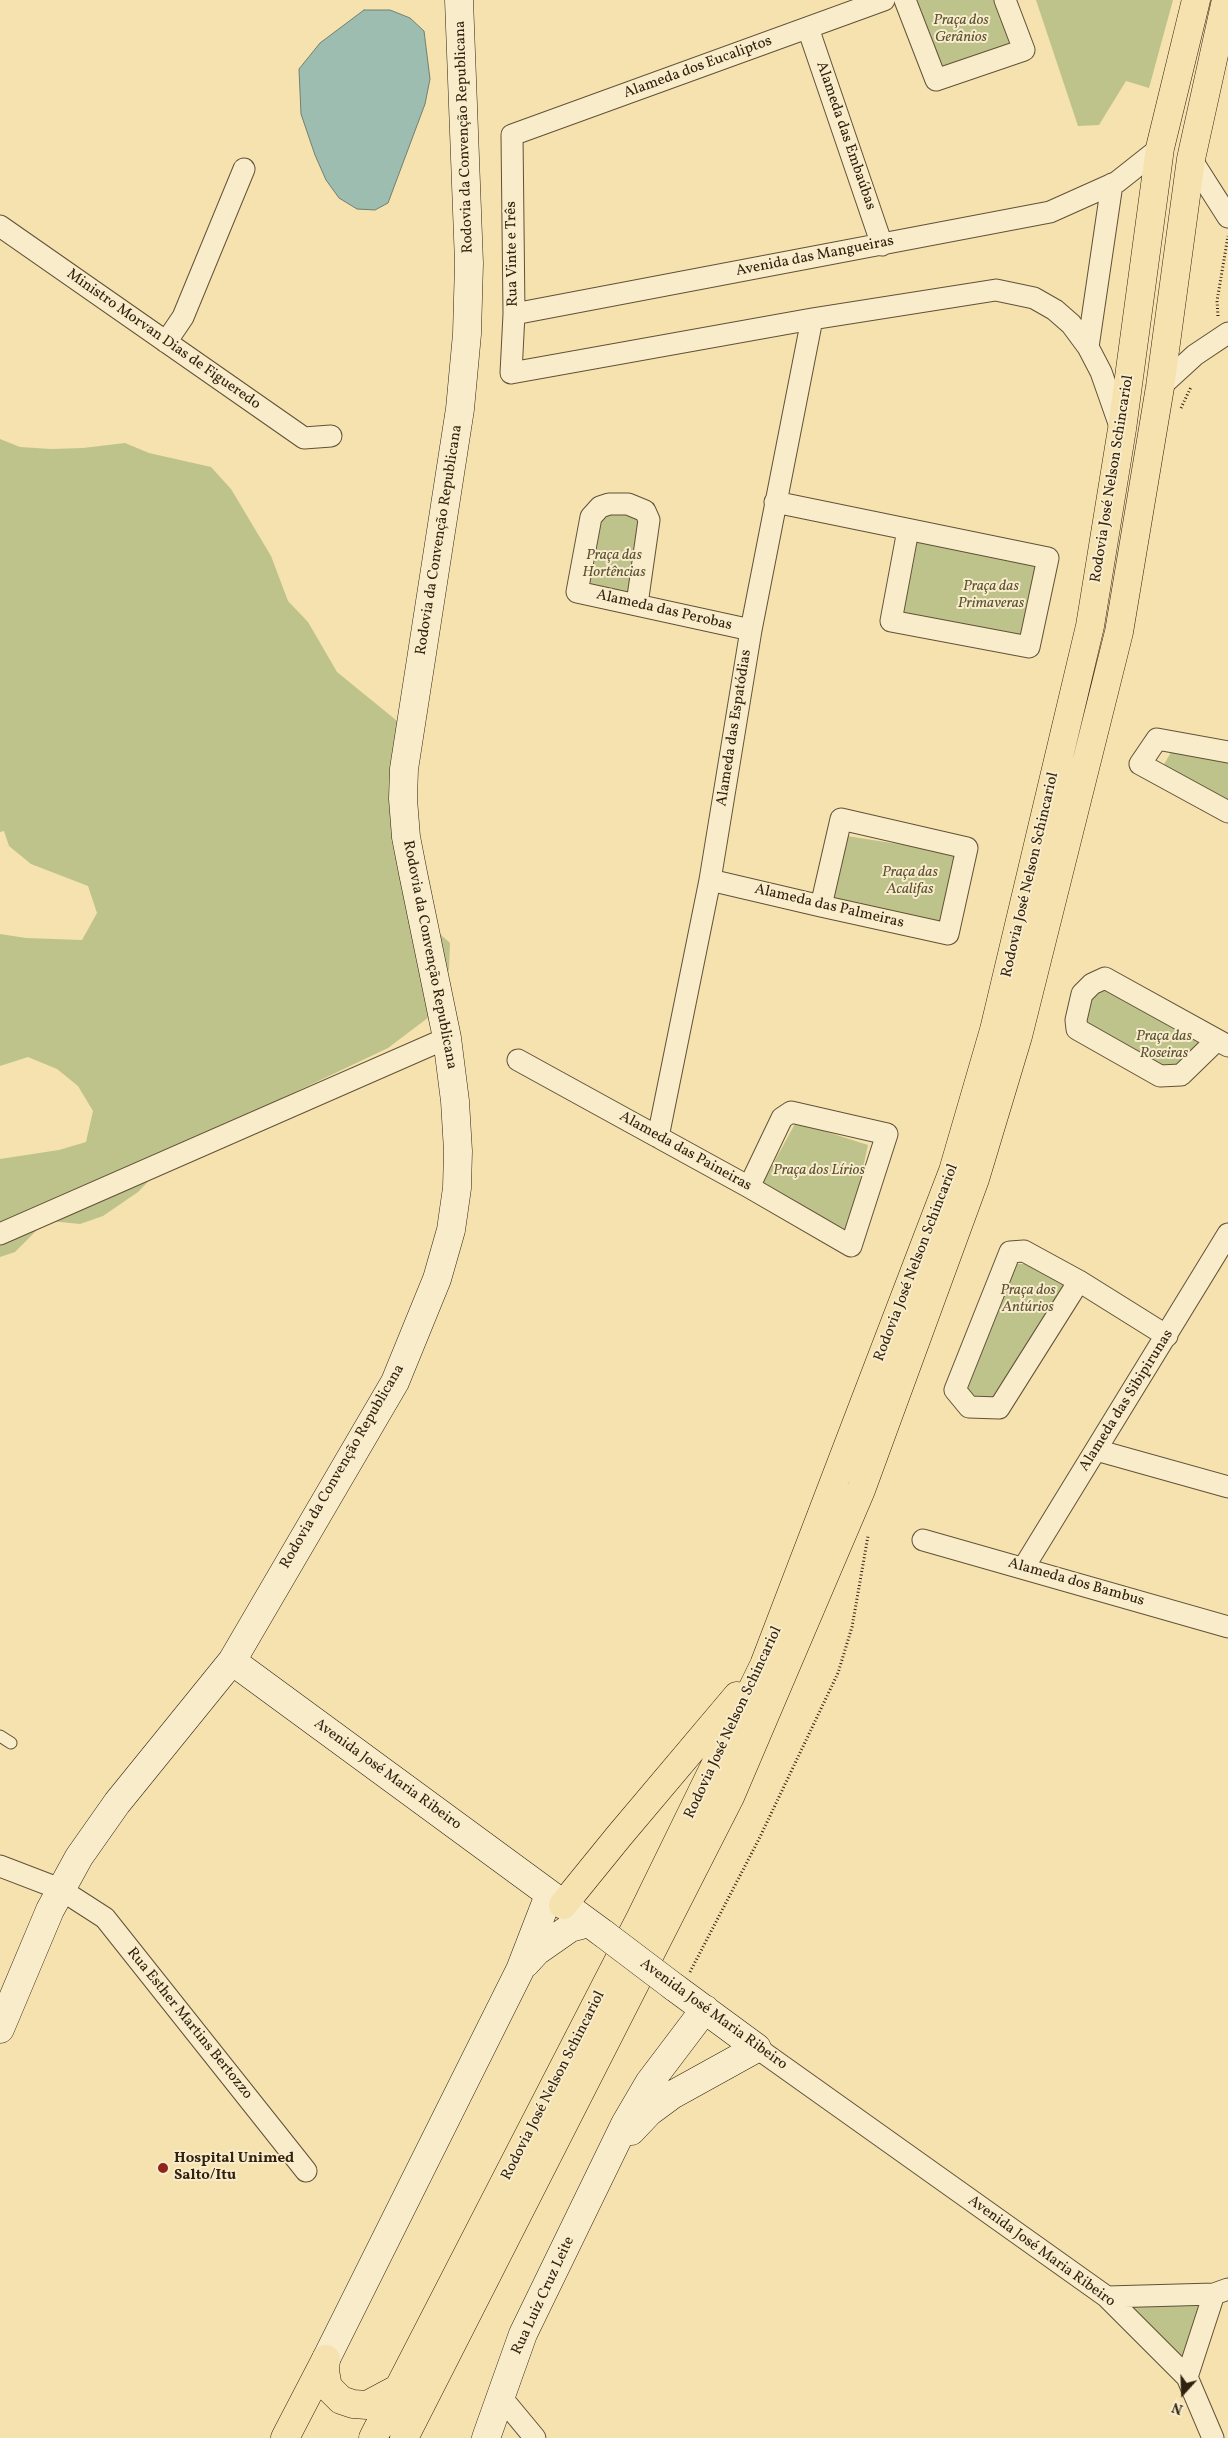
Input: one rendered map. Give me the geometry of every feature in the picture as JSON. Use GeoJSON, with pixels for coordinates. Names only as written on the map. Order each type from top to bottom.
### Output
{"type":"FeatureCollection","features":[{"type":"Feature","properties":{"kind":"main road","name":"Rodovia da Convenção Republicana"},"geometry":{"type":"LineString","coordinates":[[0,2029],[60,1889],[97,1830],[232,1661],[395,1382],[437,1279],[451,1230],[457,1188],[458,1143],[447,1038],[409,855],[403,799],[404,770],[460,409],[467,334],[469,263],[460,0]]}},
{"type":"Feature","properties":{"kind":"main road","name":"Rodovia José Nelson Schincariol"},"geometry":{"type":"LineString","coordinates":[[373,2438],[642,1917],[764,1665],[836,1482],[956,1162],[994,1030],[1090,626],[1122,429],[1160,148],[1196,0]]}},
{"type":"Feature","properties":{"kind":"main road","name":"Rodovia José Nelson Schincariol"},"geometry":{"type":"LineString","coordinates":[[410,2433],[730,1797],[861,1490],[976,1179],[1018,1036],[1119,632],[1160,387],[1191,159],[1226,0]]}},
{"type":"Feature","properties":{"kind":"main road","name":"Avenida José Maria Ribeiro"},"geometry":{"type":"LineString","coordinates":[[232,1661],[757,2048]]}},
{"type":"Feature","properties":{"kind":"main road"},"geometry":{"type":"LineString","coordinates":[[285,2438],[556,1900],[619,1836],[764,1665]]}},
{"type":"Feature","properties":{"kind":"main road"},"geometry":{"type":"LineString","coordinates":[[520,1970],[537,1951],[570,1928],[597,1929]]}},
{"type":"Feature","properties":{"kind":"main road","name":"Rua Luiz Cruz Leite"},"geometry":{"type":"LineString","coordinates":[[486,2438],[532,2313],[638,2100],[704,2009]]}},
{"type":"Feature","properties":{"kind":"main road","name":"Rua Luiz Cruz Leite"},"geometry":{"type":"LineString","coordinates":[[615,2148],[649,2112],[672,2095],[757,2048]]}},
{"type":"Feature","properties":{"kind":"main road"},"geometry":{"type":"LineString","coordinates":[[326,2359],[325,2371],[328,2387],[341,2400],[353,2404],[367,2405],[397,2389]]}},
{"type":"Feature","properties":{"kind":"street","name":"Alameda dos Eucaliptos"},"geometry":{"type":"LineString","coordinates":[[512,135],[884,0]]}},
{"type":"Feature","properties":{"kind":"street"},"geometry":{"type":"LineString","coordinates":[[905,0],[936,80],[1024,50],[1005,0]]}},
{"type":"Feature","properties":{"kind":"street","name":"Alameda das Embaúbas"},"geometry":{"type":"LineString","coordinates":[[808,28],[882,244]]}},
{"type":"Feature","properties":{"kind":"street","name":"Rua Vinte e Três"},"geometry":{"type":"LineString","coordinates":[[512,135],[514,314],[511,373],[812,319]]}},
{"type":"Feature","properties":{"kind":"street","name":"Avenida das Mangueiras"},"geometry":{"type":"LineString","coordinates":[[514,314],[1050,212],[1112,184],[1160,148]]}},
{"type":"Feature","properties":{"kind":"street"},"geometry":{"type":"LineString","coordinates":[[1191,159],[1228,217]]}},
{"type":"Feature","properties":{"kind":"street"},"geometry":{"type":"LineString","coordinates":[[166,342],[183,317],[244,169]]}},
{"type":"Feature","properties":{"kind":"street"},"geometry":{"type":"LineString","coordinates":[[1088,347],[1112,184]]}},
{"type":"Feature","properties":{"kind":"street","name":"Ministro Morvan Dias de Figueredo"},"geometry":{"type":"LineString","coordinates":[[0,226],[304,438],[331,436]]}},
{"type":"Feature","properties":{"kind":"street"},"geometry":{"type":"LineString","coordinates":[[812,319],[996,290],[1034,298],[1055,310],[1071,324],[1088,347],[1101,372],[1122,429]]}},
{"type":"Feature","properties":{"kind":"street","name":"Alameda das Espatódias"},"geometry":{"type":"LineString","coordinates":[[658,1137],[710,880],[751,630],[812,319]]}},
{"type":"Feature","properties":{"kind":"street"},"geometry":{"type":"LineString","coordinates":[[1160,387],[1195,355],[1228,333]]}},
{"type":"Feature","properties":{"kind":"street"},"geometry":{"type":"LineString","coordinates":[[775,502],[1048,558],[1029,647],[891,621],[908,530]]}},
{"type":"Feature","properties":{"kind":"street","name":"Alameda das Perobas"},"geometry":{"type":"LineString","coordinates":[[638,604],[649,520],[645,511],[628,504],[609,504],[600,507],[591,518],[578,592],[751,630]]}},
{"type":"Feature","properties":{"kind":"street"},"geometry":{"type":"LineString","coordinates":[[1228,752],[1157,739],[1140,764],[1228,812]]}},
{"type":"Feature","properties":{"kind":"street","name":"Alameda das Palmeiras"},"geometry":{"type":"LineString","coordinates":[[710,880],[821,906],[948,934],[967,848],[841,819],[821,906]]}},
{"type":"Feature","properties":{"kind":"street"},"geometry":{"type":"LineString","coordinates":[[1104,978],[1222,1043],[1181,1075],[1160,1076],[1077,1029],[1076,1020],[1082,994],[1092,984],[1104,978]]}},
{"type":"Feature","properties":{"kind":"street"},"geometry":{"type":"LineString","coordinates":[[0,1234],[447,1038]]}},
{"type":"Feature","properties":{"kind":"street","name":"Alameda das Paineiras"},"geometry":{"type":"LineString","coordinates":[[518,1060],[749,1187],[850,1246],[887,1134],[791,1112],[782,1118],[749,1187]]}},
{"type":"Feature","properties":{"kind":"street","name":"Alameda das Sibipirunas"},"geometry":{"type":"LineString","coordinates":[[1024,1567],[1228,1234]]}},
{"type":"Feature","properties":{"kind":"street"},"geometry":{"type":"LineString","coordinates":[[1079,1281],[999,1408],[969,1407],[955,1390],[1010,1252],[1024,1251],[1079,1281],[1167,1336]]}},
{"type":"Feature","properties":{"kind":"street"},"geometry":{"type":"LineString","coordinates":[[1096,1450],[1228,1487]]}},
{"type":"Feature","properties":{"kind":"street","name":"Alameda dos Bambus"},"geometry":{"type":"LineString","coordinates":[[923,1540],[1024,1567],[1228,1627]]}},
{"type":"Feature","properties":{"kind":"street","name":"Rua Esther Martins Bertozzo"},"geometry":{"type":"LineString","coordinates":[[0,1866],[60,1889],[104,1918],[306,2171]]}},
{"type":"Feature","properties":{"kind":"street","name":"Avenida José Maria Ribeiro"},"geometry":{"type":"LineString","coordinates":[[757,2048],[1107,2297],[1187,2377]]}},
{"type":"Feature","properties":{"kind":"street"},"geometry":{"type":"LineString","coordinates":[[1107,2297],[1221,2292],[1187,2377],[1213,2438]]}},
{"type":"Feature","properties":{"kind":"street"},"geometry":{"type":"LineString","coordinates":[[501,2397],[535,2438]]}},
{"type":"Feature","properties":{"kind":"lane"},"geometry":{"type":"LineString","coordinates":[[0,1736],[11,1743]]}},
{"type":"Feature","properties":{"kind":"green space","name":"Praça dos Gerânios"},"geometry":{"type":"Polygon","coordinates":[[[914,0],[997,0],[1016,44],[943,67],[914,0]]]}},
{"type":"Feature","properties":{"kind":"green space"},"geometry":{"type":"Polygon","coordinates":[[[1036,0],[1173,0],[1149,88],[1126,81],[1099,125],[1078,126],[1036,0]]]}},
{"type":"Feature","properties":{"kind":"green space"},"geometry":{"type":"Polygon","coordinates":[[[0,439],[20,447],[51,449],[83,448],[125,443],[149,453],[211,467],[231,489],[271,556],[288,601],[308,622],[337,672],[402,725],[415,901],[441,935],[450,943],[449,969],[441,996],[429,1017],[388,1048],[194,1140],[173,1156],[138,1192],[103,1216],[80,1224],[50,1221],[44,1223],[15,1252],[0,1257],[0,1159],[59,1150],[86,1142],[93,1111],[78,1086],[57,1069],[28,1057],[0,1066],[0,934],[26,938],[82,940],[97,913],[88,886],[31,864],[9,846],[4,831],[0,832],[0,439]]]}},
{"type":"Feature","properties":{"kind":"green space","name":"Praça das Hortências"},"geometry":{"type":"Polygon","coordinates":[[[602,512],[641,514],[634,600],[583,589],[602,512]]]}},
{"type":"Feature","properties":{"kind":"green space","name":"Praça das Primaveras"},"geometry":{"type":"Polygon","coordinates":[[[916,541],[1040,565],[1024,642],[898,616],[916,541]]]}},
{"type":"Feature","properties":{"kind":"green space"},"geometry":{"type":"Polygon","coordinates":[[[1174,747],[1228,760],[1228,803],[1162,768],[1174,747]]]}},
{"type":"Feature","properties":{"kind":"green space","name":"Praça das Acalifas"},"geometry":{"type":"Polygon","coordinates":[[[847,836],[955,853],[940,923],[829,902],[847,836]]]}},
{"type":"Feature","properties":{"kind":"green space","name":"Praça das Roseiras"},"geometry":{"type":"Polygon","coordinates":[[[1104,983],[1207,1042],[1181,1071],[1160,1072],[1084,1027],[1087,998],[1104,983]]]}},
{"type":"Feature","properties":{"kind":"green space","name":"Praça dos Lírios"},"geometry":{"type":"Polygon","coordinates":[[[796,1122],[868,1145],[849,1231],[762,1184],[796,1122]]]}},
{"type":"Feature","properties":{"kind":"green space","name":"Praça dos Antúrios"},"geometry":{"type":"Polygon","coordinates":[[[1011,1264],[1032,1264],[1069,1287],[998,1403],[974,1400],[963,1389],[1011,1264]]]}},
{"type":"Feature","properties":{"kind":"green space"},"geometry":{"type":"Polygon","coordinates":[[[1206,2298],[1185,2371],[1113,2299],[1206,2298]]]}},
{"type":"Feature","properties":{"kind":"shaded area"},"geometry":{"type":"Polygon","coordinates":[[[364,10],[390,10],[410,18],[424,31],[430,79],[425,104],[388,203],[375,210],[357,209],[339,198],[326,180],[301,114],[299,69],[320,43],[364,10]]]}},
{"type":"Feature","properties":{"kind":"place","name":"Hospital Unimed Salto/Itu"},"geometry":{"type":"Point","coordinates":[163,2168]}}]}
